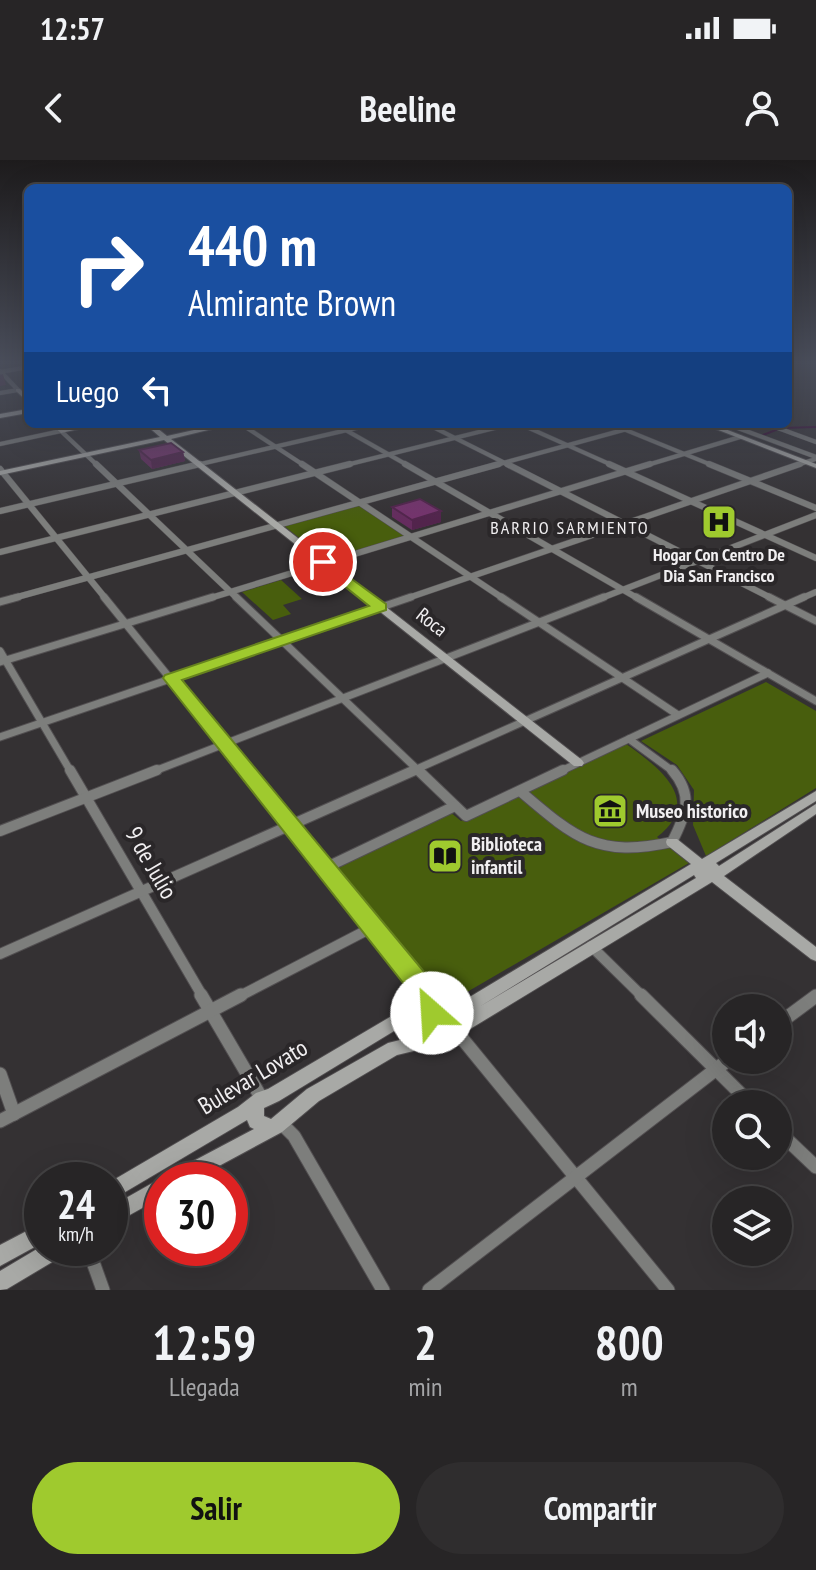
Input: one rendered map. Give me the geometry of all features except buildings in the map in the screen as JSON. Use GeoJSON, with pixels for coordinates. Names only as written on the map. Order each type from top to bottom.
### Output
{"type":"FeatureCollection","features":[{"type":"Feature","properties":{"kind":"street"},"geometry":{"type":"LineString","coordinates":[[0,444],[64,428],[87,455],[466,816],[768,673]]}},
{"type":"Feature","properties":{"kind":"street","name":"Roca"},"geometry":{"type":"LineString","coordinates":[[153,428],[578,763]]}},
{"type":"Feature","properties":{"kind":"street"},"geometry":{"type":"LineString","coordinates":[[211,428],[1,472],[431,999],[439,1023],[576,1177],[668,1290]]}},
{"type":"Feature","properties":{"kind":"street"},"geometry":{"type":"LineString","coordinates":[[247,428],[678,715]]}},
{"type":"Feature","properties":{"kind":"street"},"geometry":{"type":"LineString","coordinates":[[342,428],[815,699]]}},
{"type":"Feature","properties":{"kind":"street"},"geometry":{"type":"LineString","coordinates":[[0,511],[355,428]]}},
{"type":"Feature","properties":{"kind":"street"},"geometry":{"type":"LineString","coordinates":[[435,428],[816,621]]}},
{"type":"Feature","properties":{"kind":"street"},"geometry":{"type":"LineString","coordinates":[[0,552],[495,428]]}},
{"type":"Feature","properties":{"kind":"street"},"geometry":{"type":"LineString","coordinates":[[529,428],[816,558]]}},
{"type":"Feature","properties":{"kind":"street"},"geometry":{"type":"LineString","coordinates":[[620,428],[816,508]]}},
{"type":"Feature","properties":{"kind":"street"},"geometry":{"type":"LineString","coordinates":[[0,602],[631,428]]}},
{"type":"Feature","properties":{"kind":"street"},"geometry":{"type":"LineString","coordinates":[[716,428],[816,466]]}},
{"type":"Feature","properties":{"kind":"street"},"geometry":{"type":"LineString","coordinates":[[737,428],[816,458]]}},
{"type":"Feature","properties":{"kind":"street"},"geometry":{"type":"LineString","coordinates":[[778,428],[816,442]]}},
{"type":"Feature","properties":{"kind":"street"},"geometry":{"type":"LineString","coordinates":[[2,658],[126,624],[740,437]]}},
{"type":"Feature","properties":{"kind":"street"},"geometry":{"type":"LineString","coordinates":[[0,737],[816,458]]}},
{"type":"Feature","properties":{"kind":"street"},"geometry":{"type":"LineString","coordinates":[[0,831],[816,515]]}},
{"type":"Feature","properties":{"kind":"street"},"geometry":{"type":"LineString","coordinates":[[0,954],[816,592]]}},
{"type":"Feature","properties":{"kind":"street","name":"9 de Julio"},"geometry":{"type":"LineString","coordinates":[[2,658],[263,1100],[256,1121],[278,1123],[286,1103],[263,1100]]}},
{"type":"Feature","properties":{"kind":"street"},"geometry":{"type":"LineString","coordinates":[[520,791],[561,827],[589,842],[627,850],[672,842],[682,826],[689,804],[685,783],[675,771],[629,739]]}},
{"type":"Feature","properties":{"kind":"street","name":"Bulevar Lovato"},"geometry":{"type":"LineString","coordinates":[[208,1162],[278,1123],[313,1095],[587,942],[812,808],[816,795]]}},
{"type":"Feature","properties":{"kind":"street"},"geometry":{"type":"LineString","coordinates":[[325,868],[455,806]]}},
{"type":"Feature","properties":{"kind":"street"},"geometry":{"type":"LineString","coordinates":[[672,842],[816,955]]}},
{"type":"Feature","properties":{"kind":"street"},"geometry":{"type":"LineString","coordinates":[[0,1121],[373,927]]}},
{"type":"Feature","properties":{"kind":"street"},"geometry":{"type":"LineString","coordinates":[[587,942],[712,1067]]}},
{"type":"Feature","properties":{"kind":"street","name":"Bulevar Lovato"},"geometry":{"type":"LineString","coordinates":[[128,1181],[386,1027],[439,1023],[587,942]]}},
{"type":"Feature","properties":{"kind":"street"},"geometry":{"type":"LineString","coordinates":[[792,1014],[816,996]]}},
{"type":"Feature","properties":{"kind":"street"},"geometry":{"type":"LineString","coordinates":[[429,1290],[712,1072]]}},
{"type":"Feature","properties":{"kind":"street"},"geometry":{"type":"LineString","coordinates":[[0,1074],[14,1114]]}},
{"type":"Feature","properties":{"kind":"street"},"geometry":{"type":"LineString","coordinates":[[719,1074],[736,1090]]}},
{"type":"Feature","properties":{"kind":"street"},"geometry":{"type":"LineString","coordinates":[[278,1123],[294,1136],[383,1290]]}},
{"type":"Feature","properties":{"kind":"street"},"geometry":{"type":"LineString","coordinates":[[792,1144],[816,1167]]}},
{"type":"Feature","properties":{"kind":"street"},"geometry":{"type":"LineString","coordinates":[[0,1256],[24,1242]]}},
{"type":"Feature","properties":{"kind":"street"},"geometry":{"type":"LineString","coordinates":[[0,1282],[27,1266]]}},
{"type":"Feature","properties":{"kind":"street"},"geometry":{"type":"LineString","coordinates":[[94,1266],[103,1290]]}},
{"type":"Feature","properties":{"kind":"green space"},"geometry":{"type":"Polygon","coordinates":[[[358,505],[406,537],[328,561],[283,525],[358,505]]]}},
{"type":"Feature","properties":{"kind":"green space"},"geometry":{"type":"Polygon","coordinates":[[[281,580],[302,599],[283,605],[291,614],[273,620],[242,592],[281,580]]]}},
{"type":"Feature","properties":{"kind":"green space"},"geometry":{"type":"Polygon","coordinates":[[[766,682],[816,711],[816,788],[706,856],[693,825],[694,790],[677,765],[641,741],[766,682]]]}},
{"type":"Feature","properties":{"kind":"green space"},"geometry":{"type":"Polygon","coordinates":[[[626,744],[651,763],[672,786],[677,798],[677,811],[671,824],[657,837],[689,863],[443,1006],[331,868],[450,812],[461,821],[626,744]]]}},
{"type":"Feature","properties":{"kind":"waterway"},"geometry":{"type":"LineString","coordinates":[[792,428],[816,427]]}},
{"type":"Feature","properties":{"kind":"waterway"},"geometry":{"type":"LineString","coordinates":[[763,435],[781,428]]}},
{"type":"Feature","properties":{"kind":"place","name":"Hogar Con Centro De Dia San Francisco"},"geometry":{"type":"Point","coordinates":[719,522]}},
{"type":"Feature","properties":{"kind":"place","name":"Museo historico"},"geometry":{"type":"Point","coordinates":[610,811]}},
{"type":"Feature","properties":{"kind":"place","name":"Biblioteca infantil"},"geometry":{"type":"Point","coordinates":[445,856]}},
{"type":"Feature","properties":{"kind":"district","name":"BARRIO SARMIENTO"},"geometry":{"type":"Point","coordinates":[570,528]}},
{"type":"Feature","properties":{"kind":"route"},"geometry":{"type":"LineString","coordinates":[[323,562],[380,607],[171,678],[431,999],[432,1013]]}}]}
